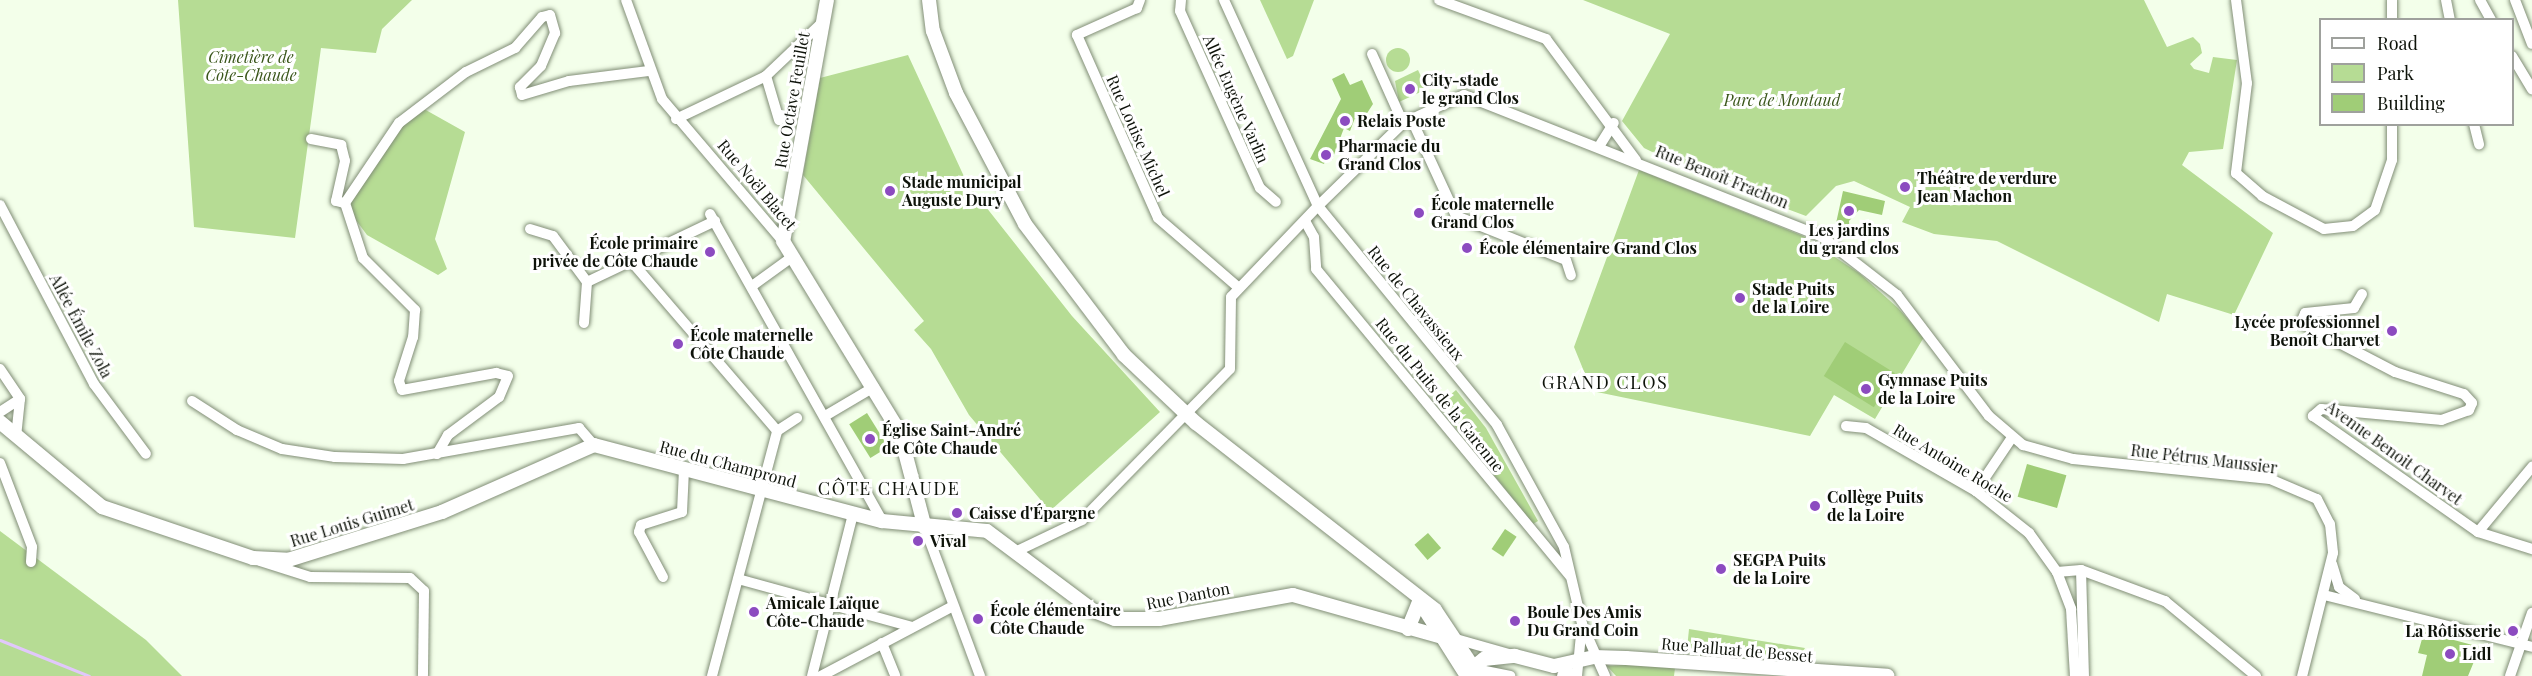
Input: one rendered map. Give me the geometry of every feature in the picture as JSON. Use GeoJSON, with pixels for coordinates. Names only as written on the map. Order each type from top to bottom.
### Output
{"type":"FeatureCollection","features":[{"type":"Feature","properties":{"kind":"street","name":"Rue Noël Blacet"},"geometry":{"type":"LineString","coordinates":[[626,0],[648,70],[676,118],[727,169],[783,241],[874,387],[900,433],[925,528]]}},
{"type":"Feature","properties":{"kind":"street","name":"Rue Octave Feuillet"},"geometry":{"type":"LineString","coordinates":[[783,241],[827,0]]}},
{"type":"Feature","properties":{"kind":"street"},"geometry":{"type":"LineString","coordinates":[[929,0],[933,31],[956,93],[1025,224],[1124,355],[1187,415],[1420,600],[1449,637],[1472,674]]}},
{"type":"Feature","properties":{"kind":"street","name":"Rue Louise Michel"},"geometry":{"type":"LineString","coordinates":[[1140,0],[1137,8],[1077,35],[1158,218],[1239,288]]}},
{"type":"Feature","properties":{"kind":"street","name":"Allée Eugène Varlin"},"geometry":{"type":"LineString","coordinates":[[1181,0],[1180,11],[1260,188],[1276,202]]}},
{"type":"Feature","properties":{"kind":"street","name":"Rue de Chavassieux"},"geometry":{"type":"LineString","coordinates":[[1224,0],[1318,206],[1497,425],[1564,547],[1582,624],[1594,657],[1605,676]]}},
{"type":"Feature","properties":{"kind":"street"},"geometry":{"type":"LineString","coordinates":[[1439,0],[1546,39],[1614,123],[1636,160]]}},
{"type":"Feature","properties":{"kind":"street"},"geometry":{"type":"LineString","coordinates":[[2236,0],[2247,83],[2235,173],[2308,223],[2337,231],[2353,226],[2375,210],[2392,160],[2392,126]]}},
{"type":"Feature","properties":{"kind":"street"},"geometry":{"type":"LineString","coordinates":[[2392,0],[2392,18]]}},
{"type":"Feature","properties":{"kind":"street"},"geometry":{"type":"LineString","coordinates":[[2445,0],[2450,18]]}},
{"type":"Feature","properties":{"kind":"street"},"geometry":{"type":"LineString","coordinates":[[2480,0],[2490,18]]}},
{"type":"Feature","properties":{"kind":"street"},"geometry":{"type":"LineString","coordinates":[[2515,0],[2532,44]]}},
{"type":"Feature","properties":{"kind":"street"},"geometry":{"type":"LineString","coordinates":[[345,203],[399,123],[466,72],[515,48],[542,17],[555,20],[555,33],[541,66],[520,87],[522,95],[569,81],[648,70]]}},
{"type":"Feature","properties":{"kind":"street"},"geometry":{"type":"LineString","coordinates":[[676,118],[766,76],[824,21]]}},
{"type":"Feature","properties":{"kind":"street"},"geometry":{"type":"LineString","coordinates":[[1372,54],[1456,216],[1566,260],[1570,275]]}},
{"type":"Feature","properties":{"kind":"street"},"geometry":{"type":"LineString","coordinates":[[2514,60],[2532,89]]}},
{"type":"Feature","properties":{"kind":"street"},"geometry":{"type":"LineString","coordinates":[[766,76],[778,120]]}},
{"type":"Feature","properties":{"kind":"street","name":"Rue Benoît Frachon"},"geometry":{"type":"LineString","coordinates":[[1239,288],[1318,206],[1407,120],[1464,95],[1600,145],[1801,225],[1874,274],[1921,321],[1989,416],[2012,439]]}},
{"type":"Feature","properties":{"kind":"street"},"geometry":{"type":"LineString","coordinates":[[1600,145],[1614,123]]}},
{"type":"Feature","properties":{"kind":"street"},"geometry":{"type":"LineString","coordinates":[[2474,126],[2479,144]]}},
{"type":"Feature","properties":{"kind":"street"},"geometry":{"type":"LineString","coordinates":[[311,139],[341,145],[345,161],[336,201],[345,203]]}},
{"type":"Feature","properties":{"kind":"street"},"geometry":{"type":"LineString","coordinates":[[345,203],[363,258],[415,310],[413,336],[399,381],[402,390],[496,373],[508,376],[499,397],[448,435],[437,454]]}},
{"type":"Feature","properties":{"kind":"street","name":"Allée Émile Zola"},"geometry":{"type":"LineString","coordinates":[[0,205],[94,384],[146,454]]}},
{"type":"Feature","properties":{"kind":"street"},"geometry":{"type":"LineString","coordinates":[[587,282],[713,218],[882,521]]}},
{"type":"Feature","properties":{"kind":"street","name":"Rue du Puits de la Garenne"},"geometry":{"type":"LineString","coordinates":[[1305,221],[1314,237],[1316,269],[1573,578]]}},
{"type":"Feature","properties":{"kind":"street"},"geometry":{"type":"LineString","coordinates":[[530,230],[554,236],[587,282],[584,323]]}},
{"type":"Feature","properties":{"kind":"street"},"geometry":{"type":"LineString","coordinates":[[752,286],[792,257]]}},
{"type":"Feature","properties":{"kind":"street"},"geometry":{"type":"LineString","coordinates":[[631,261],[777,431]]}},
{"type":"Feature","properties":{"kind":"street"},"geometry":{"type":"LineString","coordinates":[[1019,550],[1082,520],[1230,369],[1231,297],[1239,288]]}},
{"type":"Feature","properties":{"kind":"street","name":"Avenue Benoit Charvet"},"geometry":{"type":"LineString","coordinates":[[2362,294],[2354,308],[2305,313],[2301,323],[2355,354],[2464,394],[2472,403],[2463,415],[2442,420],[2321,409],[2313,416],[2478,532],[2532,549]]}},
{"type":"Feature","properties":{"kind":"street"},"geometry":{"type":"LineString","coordinates":[[0,369],[20,399]]}},
{"type":"Feature","properties":{"kind":"street"},"geometry":{"type":"LineString","coordinates":[[825,416],[874,387]]}},
{"type":"Feature","properties":{"kind":"street"},"geometry":{"type":"LineString","coordinates":[[0,412],[20,399]]}},
{"type":"Feature","properties":{"kind":"street"},"geometry":{"type":"LineString","coordinates":[[6,430],[20,399]]}},
{"type":"Feature","properties":{"kind":"street"},"geometry":{"type":"LineString","coordinates":[[192,401],[237,430],[282,449],[403,459],[579,428],[594,445]]}},
{"type":"Feature","properties":{"kind":"street"},"geometry":{"type":"LineString","coordinates":[[712,676],[777,431],[797,418]]}},
{"type":"Feature","properties":{"kind":"street","name":"Rue Antoine Roche"},"geometry":{"type":"LineString","coordinates":[[1846,426],[1866,428],[1976,490],[2029,533],[2057,572],[2072,609],[2075,676]]}},
{"type":"Feature","properties":{"kind":"street","name":"Rue Louis Guimet"},"geometry":{"type":"LineString","coordinates":[[6,430],[112,512],[253,558],[288,560],[442,512],[594,445]]}},
{"type":"Feature","properties":{"kind":"street"},"geometry":{"type":"LineString","coordinates":[[1976,490],[2012,439]]}},
{"type":"Feature","properties":{"kind":"street","name":"Rue Pétrus Maussier"},"geometry":{"type":"LineString","coordinates":[[2012,439],[2044,454],[2073,459],[2270,479],[2303,489],[2325,511],[2333,553],[2302,676]]}},
{"type":"Feature","properties":{"kind":"street","name":"Rue du Champrond"},"geometry":{"type":"LineString","coordinates":[[594,445],[853,514],[925,528]]}},
{"type":"Feature","properties":{"kind":"street"},"geometry":{"type":"LineString","coordinates":[[0,463],[32,548],[31,562]]}},
{"type":"Feature","properties":{"kind":"street"},"geometry":{"type":"LineString","coordinates":[[2478,532],[2532,467]]}},
{"type":"Feature","properties":{"kind":"street"},"geometry":{"type":"LineString","coordinates":[[663,577],[639,532],[641,525],[681,512],[684,470]]}},
{"type":"Feature","properties":{"kind":"street"},"geometry":{"type":"LineString","coordinates":[[812,676],[828,604],[853,514]]}},
{"type":"Feature","properties":{"kind":"street"},"geometry":{"type":"LineString","coordinates":[[925,528],[980,676]]}},
{"type":"Feature","properties":{"kind":"street","name":"Rue Danton"},"geometry":{"type":"LineString","coordinates":[[925,528],[987,531],[1019,550],[1094,611],[1115,619],[1159,619],[1293,595],[1408,629],[1449,637]]}},
{"type":"Feature","properties":{"kind":"street"},"geometry":{"type":"LineString","coordinates":[[2333,553],[2339,587],[2372,607]]}},
{"type":"Feature","properties":{"kind":"street"},"geometry":{"type":"LineString","coordinates":[[253,558],[310,577],[411,578],[424,591],[423,676]]}},
{"type":"Feature","properties":{"kind":"street"},"geometry":{"type":"LineString","coordinates":[[2057,572],[2081,570],[2165,602],[2256,676]]}},
{"type":"Feature","properties":{"kind":"street"},"geometry":{"type":"LineString","coordinates":[[2081,570],[2085,676]]}},
{"type":"Feature","properties":{"kind":"street"},"geometry":{"type":"LineString","coordinates":[[738,579],[912,627]]}},
{"type":"Feature","properties":{"kind":"street"},"geometry":{"type":"LineString","coordinates":[[2324,595],[2532,647]]}},
{"type":"Feature","properties":{"kind":"street"},"geometry":{"type":"LineString","coordinates":[[1408,629],[1420,600]]}},
{"type":"Feature","properties":{"kind":"street"},"geometry":{"type":"LineString","coordinates":[[821,676],[953,606]]}},
{"type":"Feature","properties":{"kind":"street"},"geometry":{"type":"LineString","coordinates":[[2510,676],[2532,613]]}},
{"type":"Feature","properties":{"kind":"street","name":"Rue de Chavassieux"},"geometry":{"type":"LineString","coordinates":[[1575,676],[1575,660],[1582,624]]}},
{"type":"Feature","properties":{"kind":"street"},"geometry":{"type":"LineString","coordinates":[[1449,637],[1515,656]]}},
{"type":"Feature","properties":{"kind":"street"},"geometry":{"type":"LineString","coordinates":[[882,643],[895,676]]}},
{"type":"Feature","properties":{"kind":"street"},"geometry":{"type":"LineString","coordinates":[[1472,674],[1484,659],[1515,656]]}},
{"type":"Feature","properties":{"kind":"street","name":"Rue Palluat de Besset"},"geometry":{"type":"LineString","coordinates":[[1515,656],[1547,666],[1594,657],[1887,676]]}},
{"type":"Feature","properties":{"kind":"street"},"geometry":{"type":"LineString","coordinates":[[1472,674],[1510,676]]}},
{"type":"Feature","properties":{"kind":"street"},"geometry":{"type":"LineString","coordinates":[[1564,676],[1575,676]]}},
{"type":"Feature","properties":{"kind":"green space","name":"Cimetière de Côte-Chaude"},"geometry":{"type":"Polygon","coordinates":[[[178,0],[412,0],[382,29],[376,53],[321,48],[295,238],[194,227],[178,0]]]}},
{"type":"Feature","properties":{"kind":"green space"},"geometry":{"type":"Polygon","coordinates":[[[1260,0],[1314,0],[1293,56],[1287,59],[1260,0]]]}},
{"type":"Feature","properties":{"kind":"green space","name":"Parc de Montaud"},"geometry":{"type":"Polygon","coordinates":[[[1583,0],[2144,0],[2167,47],[2193,37],[2200,44],[2202,53],[2190,64],[2194,69],[2209,73],[2213,57],[2237,60],[2223,149],[2189,152],[2182,165],[2273,233],[2234,315],[2167,294],[2159,322],[1997,241],[1934,234],[1902,222],[1910,207],[1854,181],[1836,186],[1806,216],[1708,179],[1644,148],[1622,121],[1670,34],[1583,0]]]}},
{"type":"Feature","properties":{"kind":"green space"},"geometry":{"type":"Polygon","coordinates":[[[1398,48],[1406,52],[1410,60],[1406,68],[1398,72],[1390,68],[1386,60],[1390,52],[1398,48]]]}},
{"type":"Feature","properties":{"kind":"green space"},"geometry":{"type":"Polygon","coordinates":[[[908,55],[967,183],[1072,316],[1160,412],[1050,511],[969,415],[931,349],[914,330],[924,321],[803,175],[820,78],[908,55]]]}},
{"type":"Feature","properties":{"kind":"green space","name":"City-stade le grand Clos"},"geometry":{"type":"Polygon","coordinates":[[[1418,70],[1427,89],[1399,102],[1395,81],[1418,70]]]}},
{"type":"Feature","properties":{"kind":"green space"},"geometry":{"type":"Polygon","coordinates":[[[424,109],[465,132],[435,239],[447,269],[438,275],[367,235],[347,208],[402,126],[424,109]]]}},
{"type":"Feature","properties":{"kind":"green space","name":"Stade Puits de la Loire"},"geometry":{"type":"Polygon","coordinates":[[[1639,170],[1803,236],[1859,273],[1898,308],[1924,337],[1875,419],[1834,395],[1810,436],[1592,391],[1574,347],[1639,170]]]}},
{"type":"Feature","properties":{"kind":"green space"},"geometry":{"type":"Polygon","coordinates":[[[1456,390],[1486,428],[1538,521],[1533,524],[1438,405],[1456,390]]]}},
{"type":"Feature","properties":{"kind":"green space"},"geometry":{"type":"Polygon","coordinates":[[[0,531],[146,640],[182,676],[0,676],[0,531]]]}},
{"type":"Feature","properties":{"kind":"green space"},"geometry":{"type":"Polygon","coordinates":[[[1689,629],[1805,648],[1798,659],[1687,649],[1689,629]]]}},
{"type":"Feature","properties":{"kind":"green space"},"geometry":{"type":"Polygon","coordinates":[[[1641,664],[1675,668],[1674,676],[1616,676],[1607,666],[1641,664]]]}},
{"type":"Feature","properties":{"kind":"building"},"geometry":{"type":"Polygon","coordinates":[[[1344,73],[1350,85],[1362,80],[1373,104],[1362,121],[1355,118],[1350,131],[1344,128],[1332,160],[1326,158],[1324,164],[1310,159],[1341,99],[1332,79],[1344,73]]]}},
{"type":"Feature","properties":{"kind":"building","name":"Les jardins du grand clos"},"geometry":{"type":"Polygon","coordinates":[[[1843,191],[1885,201],[1882,215],[1859,210],[1849,221],[1850,234],[1835,228],[1843,191]]]}},
{"type":"Feature","properties":{"kind":"building","name":"Gymnase Puits de la Loire"},"geometry":{"type":"Polygon","coordinates":[[[1845,342],[1895,373],[1874,407],[1824,376],[1845,342]]]}},
{"type":"Feature","properties":{"kind":"building","name":"Église Saint-André de Côte Chaude"},"geometry":{"type":"Polygon","coordinates":[[[867,413],[888,447],[870,458],[849,424],[867,413]]]}},
{"type":"Feature","properties":{"kind":"building"},"geometry":{"type":"Polygon","coordinates":[[[2027,464],[2066,475],[2057,508],[2018,497],[2027,464]]]}},
{"type":"Feature","properties":{"kind":"building"},"geometry":{"type":"Polygon","coordinates":[[[1505,529],[1517,537],[1503,557],[1492,549],[1505,529]]]}},
{"type":"Feature","properties":{"kind":"building"},"geometry":{"type":"Polygon","coordinates":[[[1428,533],[1441,548],[1428,560],[1414,545],[1428,533]]]}},
{"type":"Feature","properties":{"kind":"building","name":"Lidl"},"geometry":{"type":"Polygon","coordinates":[[[2424,632],[2480,647],[2468,676],[2422,676],[2427,655],[2418,653],[2424,632]]]}},
{"type":"Feature","properties":{"kind":"waterway"},"geometry":{"type":"LineString","coordinates":[[0,640],[89,676]]}},
{"type":"Feature","properties":{"kind":"place","name":"City-stade le grand Clos"},"geometry":{"type":"Point","coordinates":[1410,89]}},
{"type":"Feature","properties":{"kind":"place","name":"Relais Poste"},"geometry":{"type":"Point","coordinates":[1345,121]}},
{"type":"Feature","properties":{"kind":"place","name":"Pharmacie du Grand Clos"},"geometry":{"type":"Point","coordinates":[1326,155]}},
{"type":"Feature","properties":{"kind":"place","name":"Théâtre de verdure Jean Machon"},"geometry":{"type":"Point","coordinates":[1905,187]}},
{"type":"Feature","properties":{"kind":"place","name":"Stade municipal Auguste Dury"},"geometry":{"type":"Point","coordinates":[890,191]}},
{"type":"Feature","properties":{"kind":"place","name":"Les jardins du grand clos"},"geometry":{"type":"Point","coordinates":[1849,211]}},
{"type":"Feature","properties":{"kind":"place","name":"École maternelle Grand Clos"},"geometry":{"type":"Point","coordinates":[1419,213]}},
{"type":"Feature","properties":{"kind":"place","name":"École élémentaire Grand Clos"},"geometry":{"type":"Point","coordinates":[1467,248]}},
{"type":"Feature","properties":{"kind":"place","name":"École primaire privée de Côte Chaude"},"geometry":{"type":"Point","coordinates":[710,252]}},
{"type":"Feature","properties":{"kind":"place","name":"Stade Puits de la Loire"},"geometry":{"type":"Point","coordinates":[1740,298]}},
{"type":"Feature","properties":{"kind":"place","name":"Lycée professionnel Benoît Charvet"},"geometry":{"type":"Point","coordinates":[2392,331]}},
{"type":"Feature","properties":{"kind":"place","name":"École maternelle Côte Chaude"},"geometry":{"type":"Point","coordinates":[678,344]}},
{"type":"Feature","properties":{"kind":"place","name":"Gymnase Puits de la Loire"},"geometry":{"type":"Point","coordinates":[1866,389]}},
{"type":"Feature","properties":{"kind":"place","name":"Église Saint-André de Côte Chaude"},"geometry":{"type":"Point","coordinates":[870,439]}},
{"type":"Feature","properties":{"kind":"place","name":"Collège Puits de la Loire"},"geometry":{"type":"Point","coordinates":[1815,506]}},
{"type":"Feature","properties":{"kind":"place","name":"Caisse d'Épargne"},"geometry":{"type":"Point","coordinates":[957,513]}},
{"type":"Feature","properties":{"kind":"place","name":"Vival"},"geometry":{"type":"Point","coordinates":[918,541]}},
{"type":"Feature","properties":{"kind":"place","name":"SEGPA Puits de la Loire"},"geometry":{"type":"Point","coordinates":[1721,569]}},
{"type":"Feature","properties":{"kind":"place","name":"Amicale Laïque Côte-Chaude"},"geometry":{"type":"Point","coordinates":[754,612]}},
{"type":"Feature","properties":{"kind":"place","name":"École élémentaire Côte Chaude"},"geometry":{"type":"Point","coordinates":[978,619]}},
{"type":"Feature","properties":{"kind":"place","name":"Boule Des Amis Du Grand Coin"},"geometry":{"type":"Point","coordinates":[1515,621]}},
{"type":"Feature","properties":{"kind":"place","name":"La Rôtisserie"},"geometry":{"type":"Point","coordinates":[2513,631]}},
{"type":"Feature","properties":{"kind":"place","name":"Lidl"},"geometry":{"type":"Point","coordinates":[2450,654]}},
{"type":"Feature","properties":{"kind":"district","name":"GRAND CLOS"},"geometry":{"type":"Point","coordinates":[1605,382]}},
{"type":"Feature","properties":{"kind":"district","name":"CÔTE CHAUDE"},"geometry":{"type":"Point","coordinates":[889,488]}}]}
